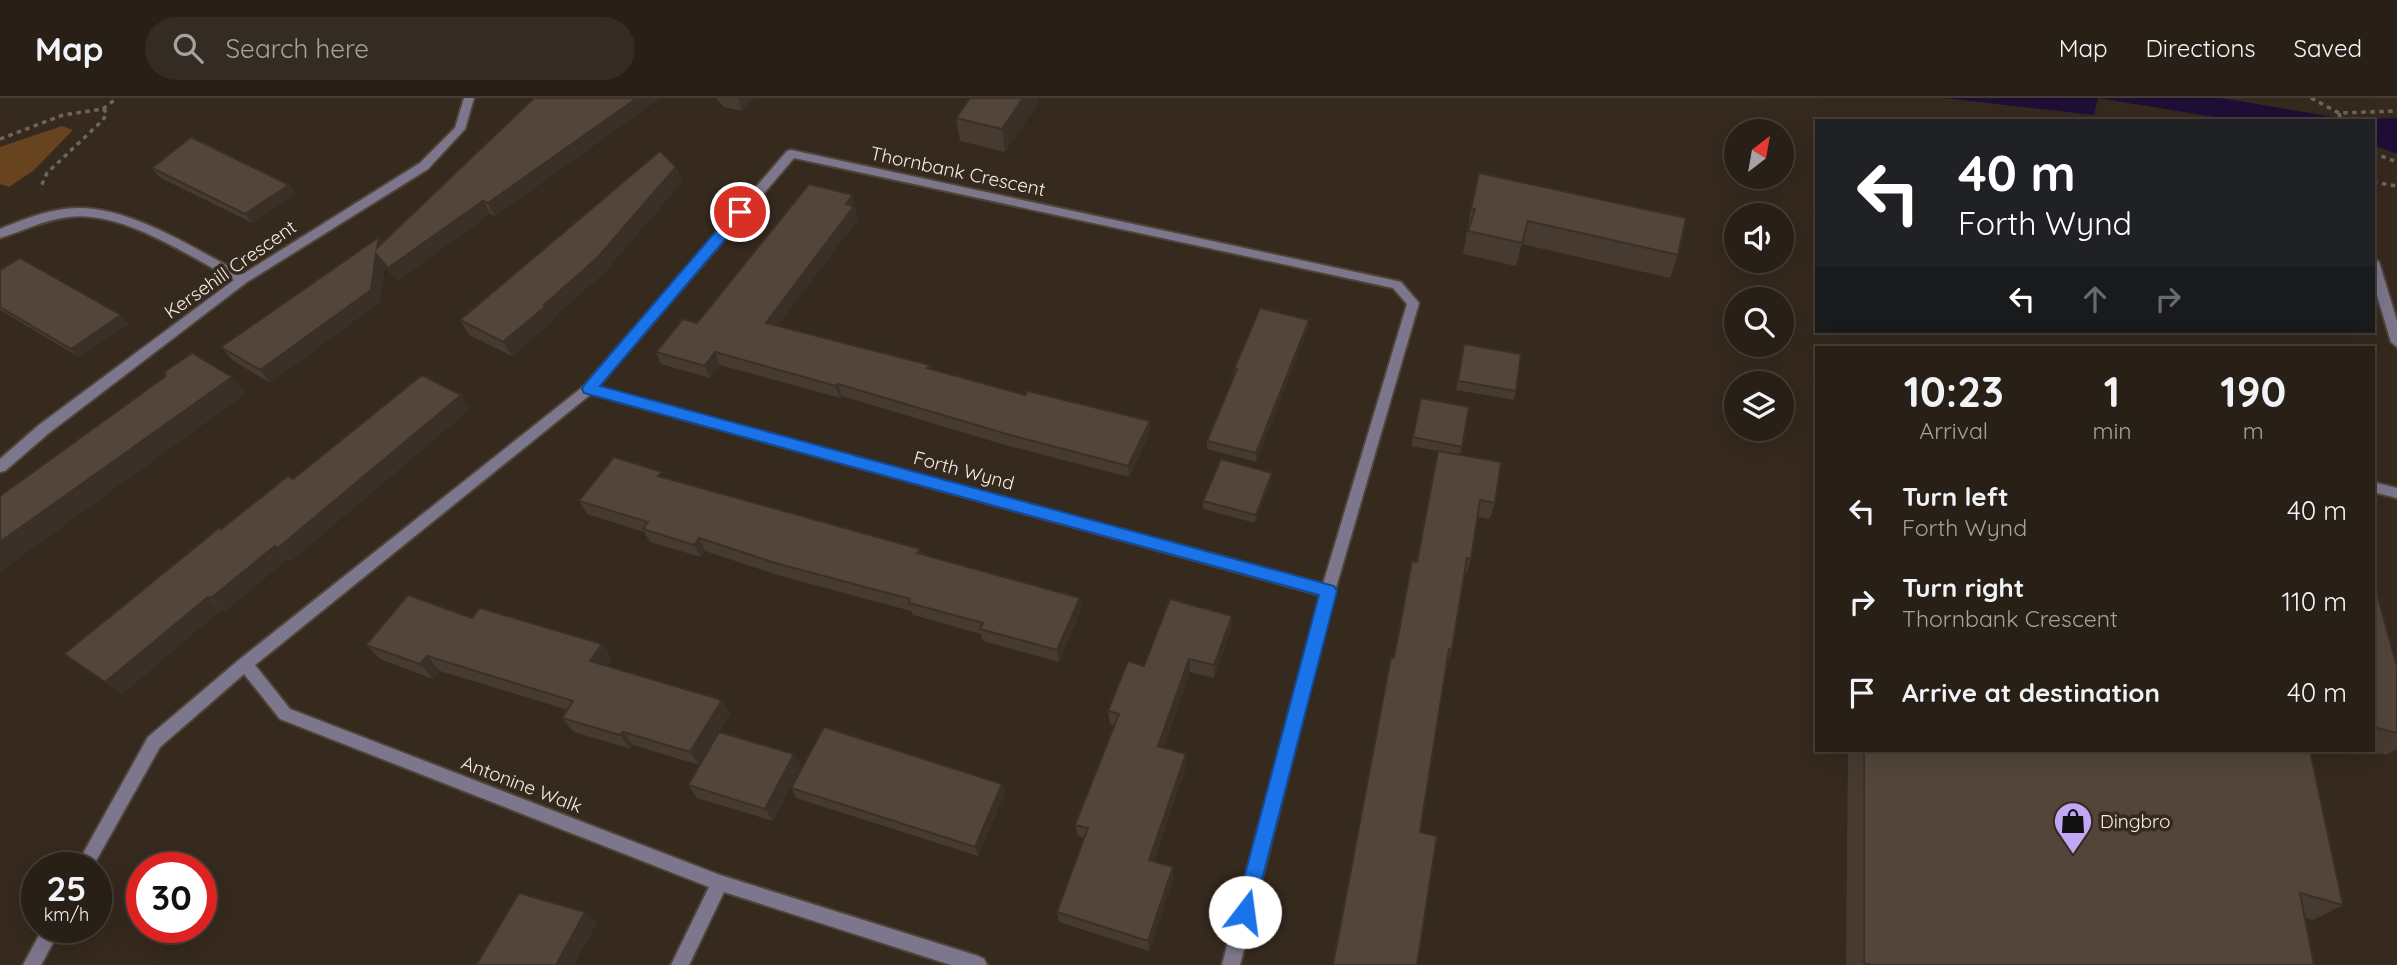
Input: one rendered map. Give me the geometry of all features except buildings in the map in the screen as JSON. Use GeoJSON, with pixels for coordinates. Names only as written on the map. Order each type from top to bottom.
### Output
{"type":"FeatureCollection","features":[{"type":"Feature","properties":{"kind":"street","name":"Kersehill Crescent"},"geometry":{"type":"LineString","coordinates":[[0,467],[44,429],[243,279],[424,166],[460,129],[469,98]]}},
{"type":"Feature","properties":{"kind":"street","name":"Thornbank Crescent"},"geometry":{"type":"LineString","coordinates":[[589,389],[790,154],[1397,285],[1413,303],[1328,591]]}},
{"type":"Feature","properties":{"kind":"street"},"geometry":{"type":"LineString","coordinates":[[0,234],[68,212],[82,211],[117,218],[243,279]]}},
{"type":"Feature","properties":{"kind":"street"},"geometry":{"type":"LineString","coordinates":[[2375,267],[2393,313],[2397,342]]}},
{"type":"Feature","properties":{"kind":"street"},"geometry":{"type":"LineString","coordinates":[[92,852],[154,743],[245,664],[589,389]]}},
{"type":"Feature","properties":{"kind":"street","name":"Forth Wynd"},"geometry":{"type":"LineString","coordinates":[[589,389],[1328,591]]}},
{"type":"Feature","properties":{"kind":"street"},"geometry":{"type":"LineString","coordinates":[[2375,488],[2397,493]]}},
{"type":"Feature","properties":{"kind":"street"},"geometry":{"type":"LineString","coordinates":[[1231,965],[1328,591]]}},
{"type":"Feature","properties":{"kind":"street","name":"Antonine Walk"},"geometry":{"type":"LineString","coordinates":[[245,664],[285,714],[720,883]]}},
{"type":"Feature","properties":{"kind":"street"},"geometry":{"type":"LineString","coordinates":[[680,965],[720,883],[978,965]]}},
{"type":"Feature","properties":{"kind":"street"},"geometry":{"type":"LineString","coordinates":[[32,965],[44,943]]}},
{"type":"Feature","properties":{"kind":"path"},"geometry":{"type":"LineString","coordinates":[[0,139],[65,115],[103,109],[117,98]]}},
{"type":"Feature","properties":{"kind":"path"},"geometry":{"type":"LineString","coordinates":[[2311,98],[2339,113],[2397,111]]}},
{"type":"Feature","properties":{"kind":"path"},"geometry":{"type":"LineString","coordinates":[[40,191],[47,173],[103,120],[107,113],[103,109]]}},
{"type":"Feature","properties":{"kind":"path"},"geometry":{"type":"LineString","coordinates":[[2339,113],[2340,119]]}},
{"type":"Feature","properties":{"kind":"path"},"geometry":{"type":"LineString","coordinates":[[2375,154],[2397,162]]}},
{"type":"Feature","properties":{"kind":"path"},"geometry":{"type":"LineString","coordinates":[[2375,182],[2397,186]]}},
{"type":"Feature","properties":{"kind":"shaded area"},"geometry":{"type":"Polygon","coordinates":[[[1944,98],[2098,98],[2094,115],[1944,98]]]}},
{"type":"Feature","properties":{"kind":"shaded area"},"geometry":{"type":"Polygon","coordinates":[[[2098,98],[2221,98],[2345,119],[2226,119],[2098,98]]]}},
{"type":"Feature","properties":{"kind":"shaded area"},"geometry":{"type":"Polygon","coordinates":[[[2397,118],[2397,154],[2375,146],[2374,119],[2397,118]]]}},
{"type":"Feature","properties":{"kind":"shaded area"},"geometry":{"type":"Polygon","coordinates":[[[62,126],[73,130],[33,171],[9,187],[0,184],[0,147],[62,126]]]}},
{"type":"Feature","properties":{"kind":"place","name":"Dingbro"},"geometry":{"type":"Point","coordinates":[2073,855]}},
{"type":"Feature","properties":{"kind":"route"},"geometry":{"type":"LineString","coordinates":[[740,212],[589,389],[1328,591],[1245,912]]}}]}
